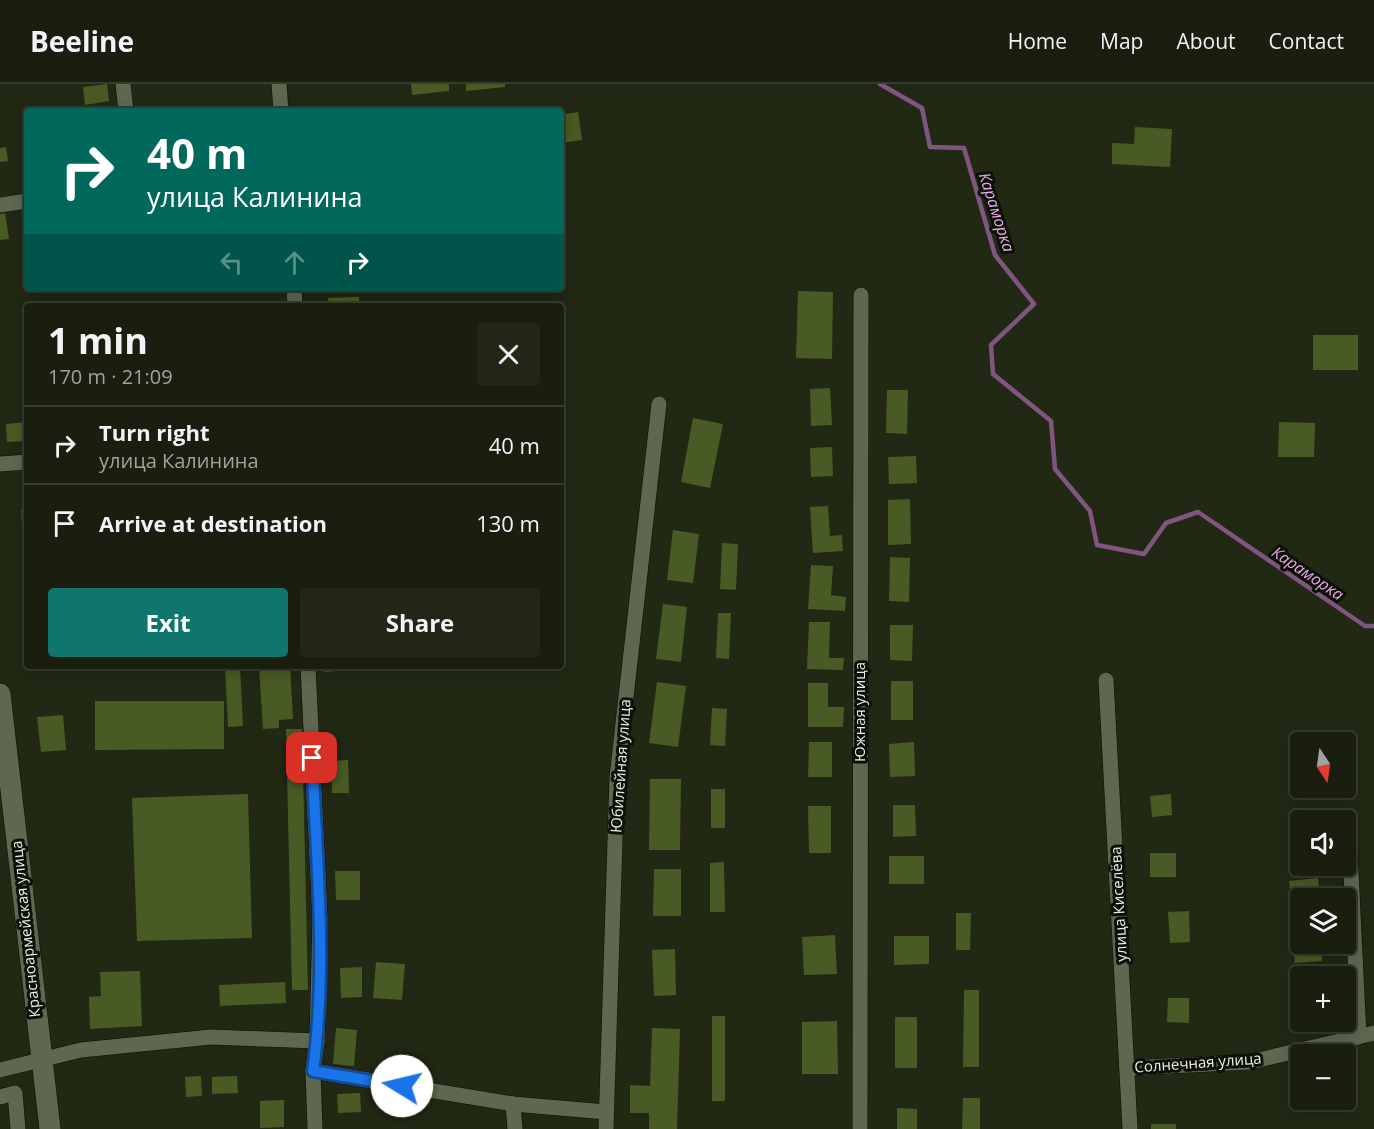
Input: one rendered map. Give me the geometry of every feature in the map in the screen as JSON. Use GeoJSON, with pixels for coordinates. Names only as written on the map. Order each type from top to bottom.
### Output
{"type":"FeatureCollection","features":[{"type":"Feature","properties":{"kind":"street"},"geometry":{"type":"LineString","coordinates":[[123,84],[126,108]]}},
{"type":"Feature","properties":{"kind":"street"},"geometry":{"type":"LineString","coordinates":[[279,84],[281,108]]}},
{"type":"Feature","properties":{"kind":"street"},"geometry":{"type":"LineString","coordinates":[[0,205],[24,201]]}},
{"type":"Feature","properties":{"kind":"street","name":"Южная улица"},"geometry":{"type":"LineString","coordinates":[[860,1129],[861,295]]}},
{"type":"Feature","properties":{"kind":"street","name":"Юбилейная улица"},"geometry":{"type":"LineString","coordinates":[[606,1129],[617,777],[659,404]]}},
{"type":"Feature","properties":{"kind":"street"},"geometry":{"type":"LineString","coordinates":[[0,464],[24,462]]}},
{"type":"Feature","properties":{"kind":"street"},"geometry":{"type":"LineString","coordinates":[[308,669],[320,918],[317,1041],[313,1071],[315,1129]]}},
{"type":"Feature","properties":{"kind":"street","name":"улица Киселёва"},"geometry":{"type":"LineString","coordinates":[[1106,680],[1130,1129]]}},
{"type":"Feature","properties":{"kind":"street","name":"Красноармейская улица"},"geometry":{"type":"LineString","coordinates":[[0,694],[50,1129]]}},
{"type":"Feature","properties":{"kind":"street"},"geometry":{"type":"LineString","coordinates":[[1352,876],[1366,1035]]}},
{"type":"Feature","properties":{"kind":"street","name":"Солнечная улица"},"geometry":{"type":"LineString","coordinates":[[1127,1068],[1250,1062],[1366,1035]]}},
{"type":"Feature","properties":{"kind":"street"},"geometry":{"type":"LineString","coordinates":[[0,1070],[81,1050],[211,1037],[317,1041]]}},
{"type":"Feature","properties":{"kind":"street"},"geometry":{"type":"LineString","coordinates":[[313,1071],[513,1104],[606,1112]]}},
{"type":"Feature","properties":{"kind":"street"},"geometry":{"type":"LineString","coordinates":[[0,1096],[15,1093],[18,1129]]}},
{"type":"Feature","properties":{"kind":"street"},"geometry":{"type":"LineString","coordinates":[[513,1104],[514,1129]]}},
{"type":"Feature","properties":{"kind":"building"},"geometry":{"type":"Polygon","coordinates":[[[107,84],[109,101],[85,105],[83,87],[107,84]]]}},
{"type":"Feature","properties":{"kind":"building"},"geometry":{"type":"Polygon","coordinates":[[[411,84],[449,84],[449,91],[412,95],[411,84]]]}},
{"type":"Feature","properties":{"kind":"building"},"geometry":{"type":"Polygon","coordinates":[[[466,84],[505,84],[505,87],[466,91],[466,84]]]}},
{"type":"Feature","properties":{"kind":"building"},"geometry":{"type":"Polygon","coordinates":[[[578,112],[582,140],[564,143],[564,114],[578,112]]]}},
{"type":"Feature","properties":{"kind":"building"},"geometry":{"type":"Polygon","coordinates":[[[1135,127],[1172,129],[1170,167],[1112,164],[1112,143],[1134,144],[1135,127]]]}},
{"type":"Feature","properties":{"kind":"building"},"geometry":{"type":"Polygon","coordinates":[[[6,147],[8,161],[0,162],[0,148],[6,147]]]}},
{"type":"Feature","properties":{"kind":"building"},"geometry":{"type":"Polygon","coordinates":[[[5,213],[9,239],[0,240],[0,214],[5,213]]]}},
{"type":"Feature","properties":{"kind":"building"},"geometry":{"type":"Polygon","coordinates":[[[798,291],[833,292],[832,359],[796,358],[798,291]]]}},
{"type":"Feature","properties":{"kind":"building"},"geometry":{"type":"Polygon","coordinates":[[[359,297],[359,303],[329,303],[328,298],[359,297]]]}},
{"type":"Feature","properties":{"kind":"building"},"geometry":{"type":"Polygon","coordinates":[[[1313,335],[1358,335],[1358,370],[1313,370],[1313,335]]]}},
{"type":"Feature","properties":{"kind":"building"},"geometry":{"type":"Polygon","coordinates":[[[830,388],[832,425],[811,426],[810,389],[830,388]]]}},
{"type":"Feature","properties":{"kind":"building"},"geometry":{"type":"Polygon","coordinates":[[[887,390],[908,390],[907,434],[886,433],[887,390]]]}},
{"type":"Feature","properties":{"kind":"building"},"geometry":{"type":"Polygon","coordinates":[[[693,418],[723,424],[710,488],[681,482],[693,418]]]}},
{"type":"Feature","properties":{"kind":"building"},"geometry":{"type":"Polygon","coordinates":[[[24,422],[24,441],[7,442],[6,424],[24,422]]]}},
{"type":"Feature","properties":{"kind":"building"},"geometry":{"type":"Polygon","coordinates":[[[1279,422],[1315,423],[1314,457],[1278,457],[1279,422]]]}},
{"type":"Feature","properties":{"kind":"building"},"geometry":{"type":"Polygon","coordinates":[[[832,447],[833,476],[811,477],[810,448],[832,447]]]}},
{"type":"Feature","properties":{"kind":"building"},"geometry":{"type":"Polygon","coordinates":[[[916,456],[917,483],[889,484],[888,457],[916,456]]]}},
{"type":"Feature","properties":{"kind":"building"},"geometry":{"type":"Polygon","coordinates":[[[910,499],[911,544],[888,545],[888,500],[910,499]]]}},
{"type":"Feature","properties":{"kind":"building"},"geometry":{"type":"Polygon","coordinates":[[[828,506],[830,536],[842,535],[843,551],[813,553],[810,507],[828,506]]]}},
{"type":"Feature","properties":{"kind":"building"},"geometry":{"type":"Polygon","coordinates":[[[21,510],[24,510],[23,540],[21,510]]]}},
{"type":"Feature","properties":{"kind":"building"},"geometry":{"type":"Polygon","coordinates":[[[673,530],[699,534],[693,583],[667,580],[673,530]]]}},
{"type":"Feature","properties":{"kind":"building"},"geometry":{"type":"Polygon","coordinates":[[[722,543],[738,544],[736,590],[720,589],[722,543]]]}},
{"type":"Feature","properties":{"kind":"building"},"geometry":{"type":"Polygon","coordinates":[[[890,557],[910,558],[909,602],[889,601],[890,557]]]}},
{"type":"Feature","properties":{"kind":"building"},"geometry":{"type":"Polygon","coordinates":[[[811,565],[833,566],[831,595],[846,597],[845,611],[808,609],[811,565]]]}},
{"type":"Feature","properties":{"kind":"building"},"geometry":{"type":"Polygon","coordinates":[[[663,604],[687,607],[681,662],[656,659],[663,604]]]}},
{"type":"Feature","properties":{"kind":"building"},"geometry":{"type":"Polygon","coordinates":[[[718,613],[731,613],[729,659],[716,658],[718,613]]]}},
{"type":"Feature","properties":{"kind":"building"},"geometry":{"type":"Polygon","coordinates":[[[809,622],[830,622],[829,658],[844,658],[843,670],[807,669],[809,622]]]}},
{"type":"Feature","properties":{"kind":"building"},"geometry":{"type":"Polygon","coordinates":[[[890,625],[913,625],[912,661],[890,660],[890,625]]]}},
{"type":"Feature","properties":{"kind":"building"},"geometry":{"type":"Polygon","coordinates":[[[225,669],[240,669],[243,726],[228,727],[225,669]]]}},
{"type":"Feature","properties":{"kind":"building"},"geometry":{"type":"Polygon","coordinates":[[[259,669],[290,669],[293,719],[279,720],[279,728],[263,729],[259,669]]]}},
{"type":"Feature","properties":{"kind":"building"},"geometry":{"type":"Polygon","coordinates":[[[324,669],[350,670],[324,672],[324,669]]]}},
{"type":"Feature","properties":{"kind":"building"},"geometry":{"type":"Polygon","coordinates":[[[891,681],[913,681],[913,720],[891,720],[891,681]]]}},
{"type":"Feature","properties":{"kind":"building"},"geometry":{"type":"Polygon","coordinates":[[[657,682],[686,686],[678,747],[649,743],[657,682]]]}},
{"type":"Feature","properties":{"kind":"building"},"geometry":{"type":"Polygon","coordinates":[[[808,683],[828,683],[828,707],[844,707],[843,727],[808,727],[808,683]]]}},
{"type":"Feature","properties":{"kind":"building"},"geometry":{"type":"Polygon","coordinates":[[[95,701],[224,701],[224,749],[95,750],[95,701]]]}},
{"type":"Feature","properties":{"kind":"building"},"geometry":{"type":"Polygon","coordinates":[[[712,708],[727,709],[725,746],[710,745],[712,708]]]}},
{"type":"Feature","properties":{"kind":"building"},"geometry":{"type":"Polygon","coordinates":[[[63,715],[66,750],[41,752],[37,717],[63,715]]]}},
{"type":"Feature","properties":{"kind":"building"},"geometry":{"type":"Polygon","coordinates":[[[286,729],[302,729],[308,990],[292,990],[286,729]]]}},
{"type":"Feature","properties":{"kind":"building"},"geometry":{"type":"Polygon","coordinates":[[[809,742],[832,742],[832,777],[808,777],[809,742]]]}},
{"type":"Feature","properties":{"kind":"building"},"geometry":{"type":"Polygon","coordinates":[[[914,742],[915,776],[890,777],[889,744],[914,742]]]}},
{"type":"Feature","properties":{"kind":"building"},"geometry":{"type":"Polygon","coordinates":[[[348,760],[349,793],[332,793],[331,761],[348,760]]]}},
{"type":"Feature","properties":{"kind":"building"},"geometry":{"type":"Polygon","coordinates":[[[650,779],[681,779],[680,850],[649,850],[650,779]]]}},
{"type":"Feature","properties":{"kind":"building"},"geometry":{"type":"Polygon","coordinates":[[[711,789],[725,789],[725,828],[711,828],[711,789]]]}},
{"type":"Feature","properties":{"kind":"building"},"geometry":{"type":"Polygon","coordinates":[[[248,794],[252,938],[137,941],[132,798],[248,794]]]}},
{"type":"Feature","properties":{"kind":"building"},"geometry":{"type":"Polygon","coordinates":[[[1171,794],[1172,815],[1152,817],[1150,796],[1171,794]]]}},
{"type":"Feature","properties":{"kind":"building"},"geometry":{"type":"Polygon","coordinates":[[[893,805],[915,805],[916,836],[893,837],[893,805]]]}},
{"type":"Feature","properties":{"kind":"building"},"geometry":{"type":"Polygon","coordinates":[[[808,806],[831,806],[831,853],[809,853],[808,806]]]}},
{"type":"Feature","properties":{"kind":"building"},"geometry":{"type":"Polygon","coordinates":[[[1150,853],[1176,853],[1176,877],[1150,877],[1150,853]]]}},
{"type":"Feature","properties":{"kind":"building"},"geometry":{"type":"Polygon","coordinates":[[[889,856],[924,856],[924,884],[889,884],[889,856]]]}},
{"type":"Feature","properties":{"kind":"building"},"geometry":{"type":"Polygon","coordinates":[[[724,862],[725,912],[710,912],[710,863],[724,862]]]}},
{"type":"Feature","properties":{"kind":"building"},"geometry":{"type":"Polygon","coordinates":[[[654,869],[681,869],[681,916],[653,916],[654,869]]]}},
{"type":"Feature","properties":{"kind":"building"},"geometry":{"type":"Polygon","coordinates":[[[335,871],[360,871],[360,900],[336,900],[335,871]]]}},
{"type":"Feature","properties":{"kind":"building"},"geometry":{"type":"Polygon","coordinates":[[[1318,878],[1319,888],[1290,889],[1289,881],[1318,878]]]}},
{"type":"Feature","properties":{"kind":"building"},"geometry":{"type":"Polygon","coordinates":[[[1189,911],[1190,942],[1170,943],[1168,912],[1189,911]]]}},
{"type":"Feature","properties":{"kind":"building"},"geometry":{"type":"Polygon","coordinates":[[[956,913],[971,913],[970,950],[956,950],[956,913]]]}},
{"type":"Feature","properties":{"kind":"building"},"geometry":{"type":"Polygon","coordinates":[[[835,935],[837,974],[804,975],[802,937],[835,935]]]}},
{"type":"Feature","properties":{"kind":"building"},"geometry":{"type":"Polygon","coordinates":[[[894,936],[929,936],[929,964],[894,965],[894,936]]]}},
{"type":"Feature","properties":{"kind":"building"},"geometry":{"type":"Polygon","coordinates":[[[675,949],[676,995],[654,996],[652,950],[675,949]]]}},
{"type":"Feature","properties":{"kind":"building"},"geometry":{"type":"Polygon","coordinates":[[[1294,954],[1322,954],[1322,961],[1295,963],[1294,954]]]}},
{"type":"Feature","properties":{"kind":"building"},"geometry":{"type":"Polygon","coordinates":[[[376,962],[405,964],[402,1000],[373,998],[376,962]]]}},
{"type":"Feature","properties":{"kind":"building"},"geometry":{"type":"Polygon","coordinates":[[[362,967],[362,997],[341,998],[340,968],[362,967]]]}},
{"type":"Feature","properties":{"kind":"building"},"geometry":{"type":"Polygon","coordinates":[[[140,971],[142,1026],[90,1029],[89,997],[101,996],[100,972],[140,971]]]}},
{"type":"Feature","properties":{"kind":"building"},"geometry":{"type":"Polygon","coordinates":[[[285,982],[286,1003],[220,1006],[219,985],[285,982]]]}},
{"type":"Feature","properties":{"kind":"building"},"geometry":{"type":"Polygon","coordinates":[[[964,990],[979,990],[979,1067],[963,1067],[964,990]]]}},
{"type":"Feature","properties":{"kind":"building"},"geometry":{"type":"Polygon","coordinates":[[[1168,998],[1189,998],[1189,1023],[1167,1022],[1168,998]]]}},
{"type":"Feature","properties":{"kind":"building"},"geometry":{"type":"Polygon","coordinates":[[[712,1016],[725,1016],[725,1101],[712,1101],[712,1016]]]}},
{"type":"Feature","properties":{"kind":"building"},"geometry":{"type":"Polygon","coordinates":[[[895,1017],[917,1017],[917,1068],[895,1068],[895,1017]]]}},
{"type":"Feature","properties":{"kind":"building"},"geometry":{"type":"Polygon","coordinates":[[[837,1021],[838,1074],[802,1074],[802,1022],[837,1021]]]}},
{"type":"Feature","properties":{"kind":"building"},"geometry":{"type":"Polygon","coordinates":[[[336,1028],[357,1030],[354,1066],[333,1064],[336,1028]]]}},
{"type":"Feature","properties":{"kind":"building"},"geometry":{"type":"Polygon","coordinates":[[[652,1028],[680,1029],[677,1129],[649,1129],[649,1113],[630,1113],[630,1085],[650,1086],[652,1028]]]}},
{"type":"Feature","properties":{"kind":"building"},"geometry":{"type":"Polygon","coordinates":[[[201,1076],[202,1096],[186,1097],[185,1077],[201,1076]]]}},
{"type":"Feature","properties":{"kind":"building"},"geometry":{"type":"Polygon","coordinates":[[[237,1076],[238,1093],[212,1094],[212,1077],[237,1076]]]}},
{"type":"Feature","properties":{"kind":"building"},"geometry":{"type":"Polygon","coordinates":[[[360,1093],[361,1112],[338,1113],[337,1094],[360,1093]]]}},
{"type":"Feature","properties":{"kind":"building"},"geometry":{"type":"Polygon","coordinates":[[[963,1098],[980,1098],[980,1129],[962,1129],[963,1098]]]}},
{"type":"Feature","properties":{"kind":"building"},"geometry":{"type":"Polygon","coordinates":[[[284,1100],[284,1127],[260,1128],[260,1101],[284,1100]]]}},
{"type":"Feature","properties":{"kind":"building"},"geometry":{"type":"Polygon","coordinates":[[[897,1108],[917,1109],[917,1129],[897,1129],[897,1108]]]}},
{"type":"Feature","properties":{"kind":"building"},"geometry":{"type":"Polygon","coordinates":[[[1151,1124],[1176,1124],[1176,1129],[1151,1129],[1151,1124]]]}},
{"type":"Feature","properties":{"kind":"waterway","name":"Караморка"},"geometry":{"type":"LineString","coordinates":[[880,84],[922,108],[930,147],[964,148],[995,255],[1034,304],[991,345],[993,374],[1051,421],[1055,469],[1090,511],[1097,545],[1144,554],[1166,523],[1198,512],[1365,626],[1374,626]]}},
{"type":"Feature","properties":{"kind":"route"},"geometry":{"type":"LineString","coordinates":[[312,758],[320,918],[317,1041],[313,1071],[402,1086]]}}]}
